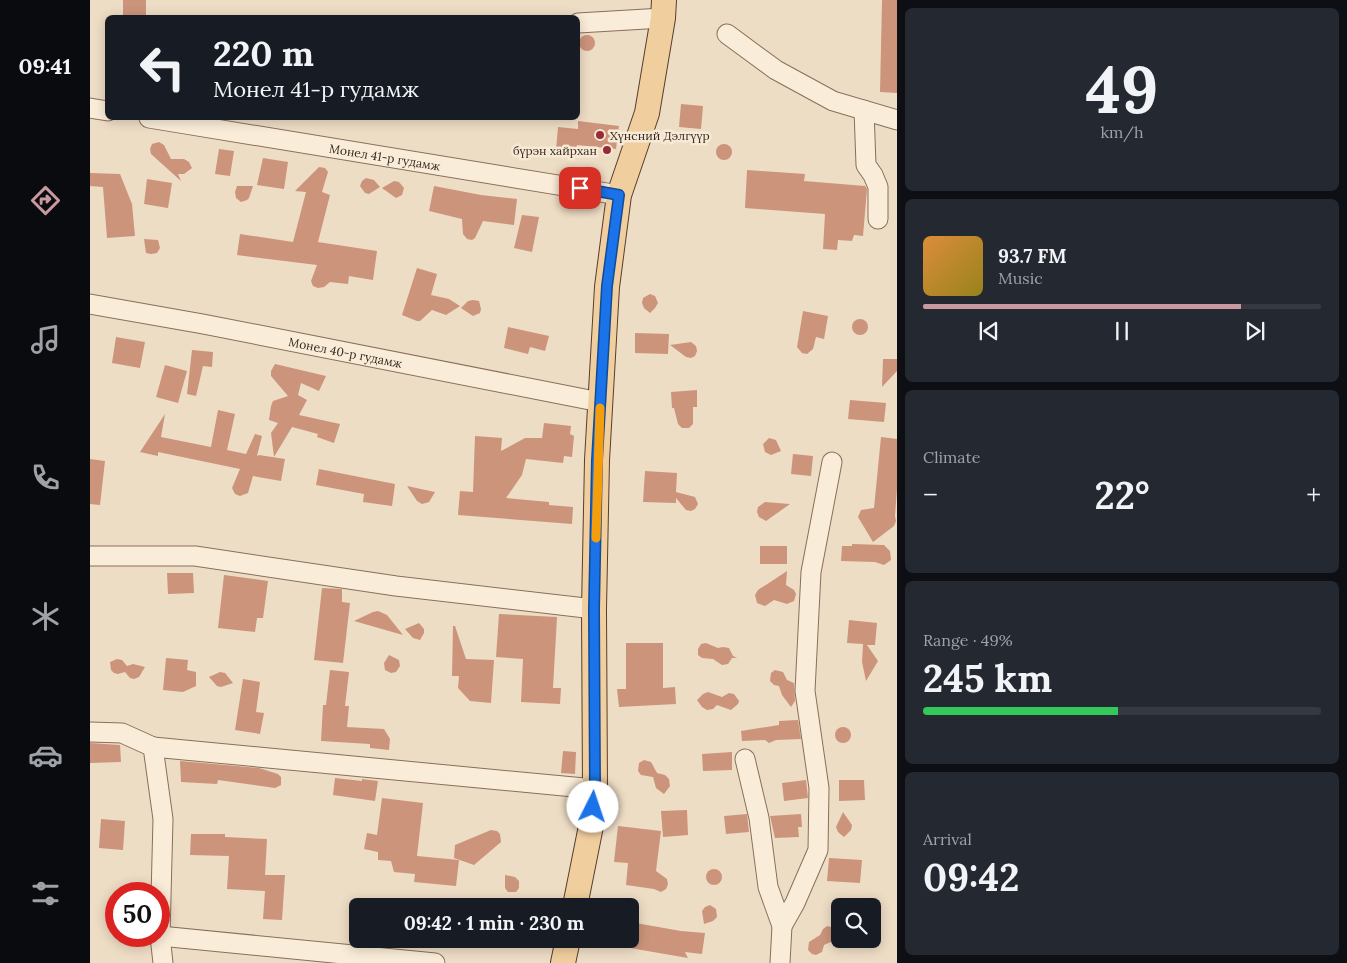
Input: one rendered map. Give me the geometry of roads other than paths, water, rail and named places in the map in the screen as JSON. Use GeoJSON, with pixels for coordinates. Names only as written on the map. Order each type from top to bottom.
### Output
{"type":"FeatureCollection","features":[{"type":"Feature","properties":{"kind":"main road"},"geometry":{"type":"LineString","coordinates":[[578,898],[592,826],[595,788],[594,609],[597,460],[607,286],[619,195],[647,113],[663,9]]}},
{"type":"Feature","properties":{"kind":"main road"},"geometry":{"type":"LineString","coordinates":[[563,963],[566,948]]}},
{"type":"Feature","properties":{"kind":"street"},"geometry":{"type":"LineString","coordinates":[[580,23],[663,9]]}},
{"type":"Feature","properties":{"kind":"street"},"geometry":{"type":"LineString","coordinates":[[727,34],[776,70],[832,101],[897,120]]}},
{"type":"Feature","properties":{"kind":"street"},"geometry":{"type":"LineString","coordinates":[[90,108],[105,110]]}},
{"type":"Feature","properties":{"kind":"street"},"geometry":{"type":"LineString","coordinates":[[864,110],[866,165],[878,187],[878,219]]}},
{"type":"Feature","properties":{"kind":"street","name":"Монел 41-р гудамж"},"geometry":{"type":"LineString","coordinates":[[161,120],[619,195]]}},
{"type":"Feature","properties":{"kind":"street","name":"Монел 40-р гудамж"},"geometry":{"type":"LineString","coordinates":[[90,304],[203,324],[600,402]]}},
{"type":"Feature","properties":{"kind":"street"},"geometry":{"type":"LineString","coordinates":[[782,926],[795,903],[818,850],[820,788],[805,691],[811,572],[832,462]]}},
{"type":"Feature","properties":{"kind":"street"},"geometry":{"type":"LineString","coordinates":[[90,556],[196,556],[396,586],[594,609]]}},
{"type":"Feature","properties":{"kind":"street"},"geometry":{"type":"LineString","coordinates":[[90,732],[122,733],[153,747],[595,788]]}},
{"type":"Feature","properties":{"kind":"street"},"geometry":{"type":"LineString","coordinates":[[153,747],[163,819],[161,882]]}},
{"type":"Feature","properties":{"kind":"street"},"geometry":{"type":"LineString","coordinates":[[745,759],[759,818],[768,887],[782,926],[780,963]]}},
{"type":"Feature","properties":{"kind":"street"},"geometry":{"type":"LineString","coordinates":[[170,937],[435,963]]}},
{"type":"Feature","properties":{"kind":"street"},"geometry":{"type":"LineString","coordinates":[[161,947],[163,963]]}},
{"type":"Feature","properties":{"kind":"place","name":"Хүнсний Дэлгүүр"},"geometry":{"type":"Point","coordinates":[600,135]}},
{"type":"Feature","properties":{"kind":"place","name":"бүрэн хайрхан"},"geometry":{"type":"Point","coordinates":[607,150]}}]}
